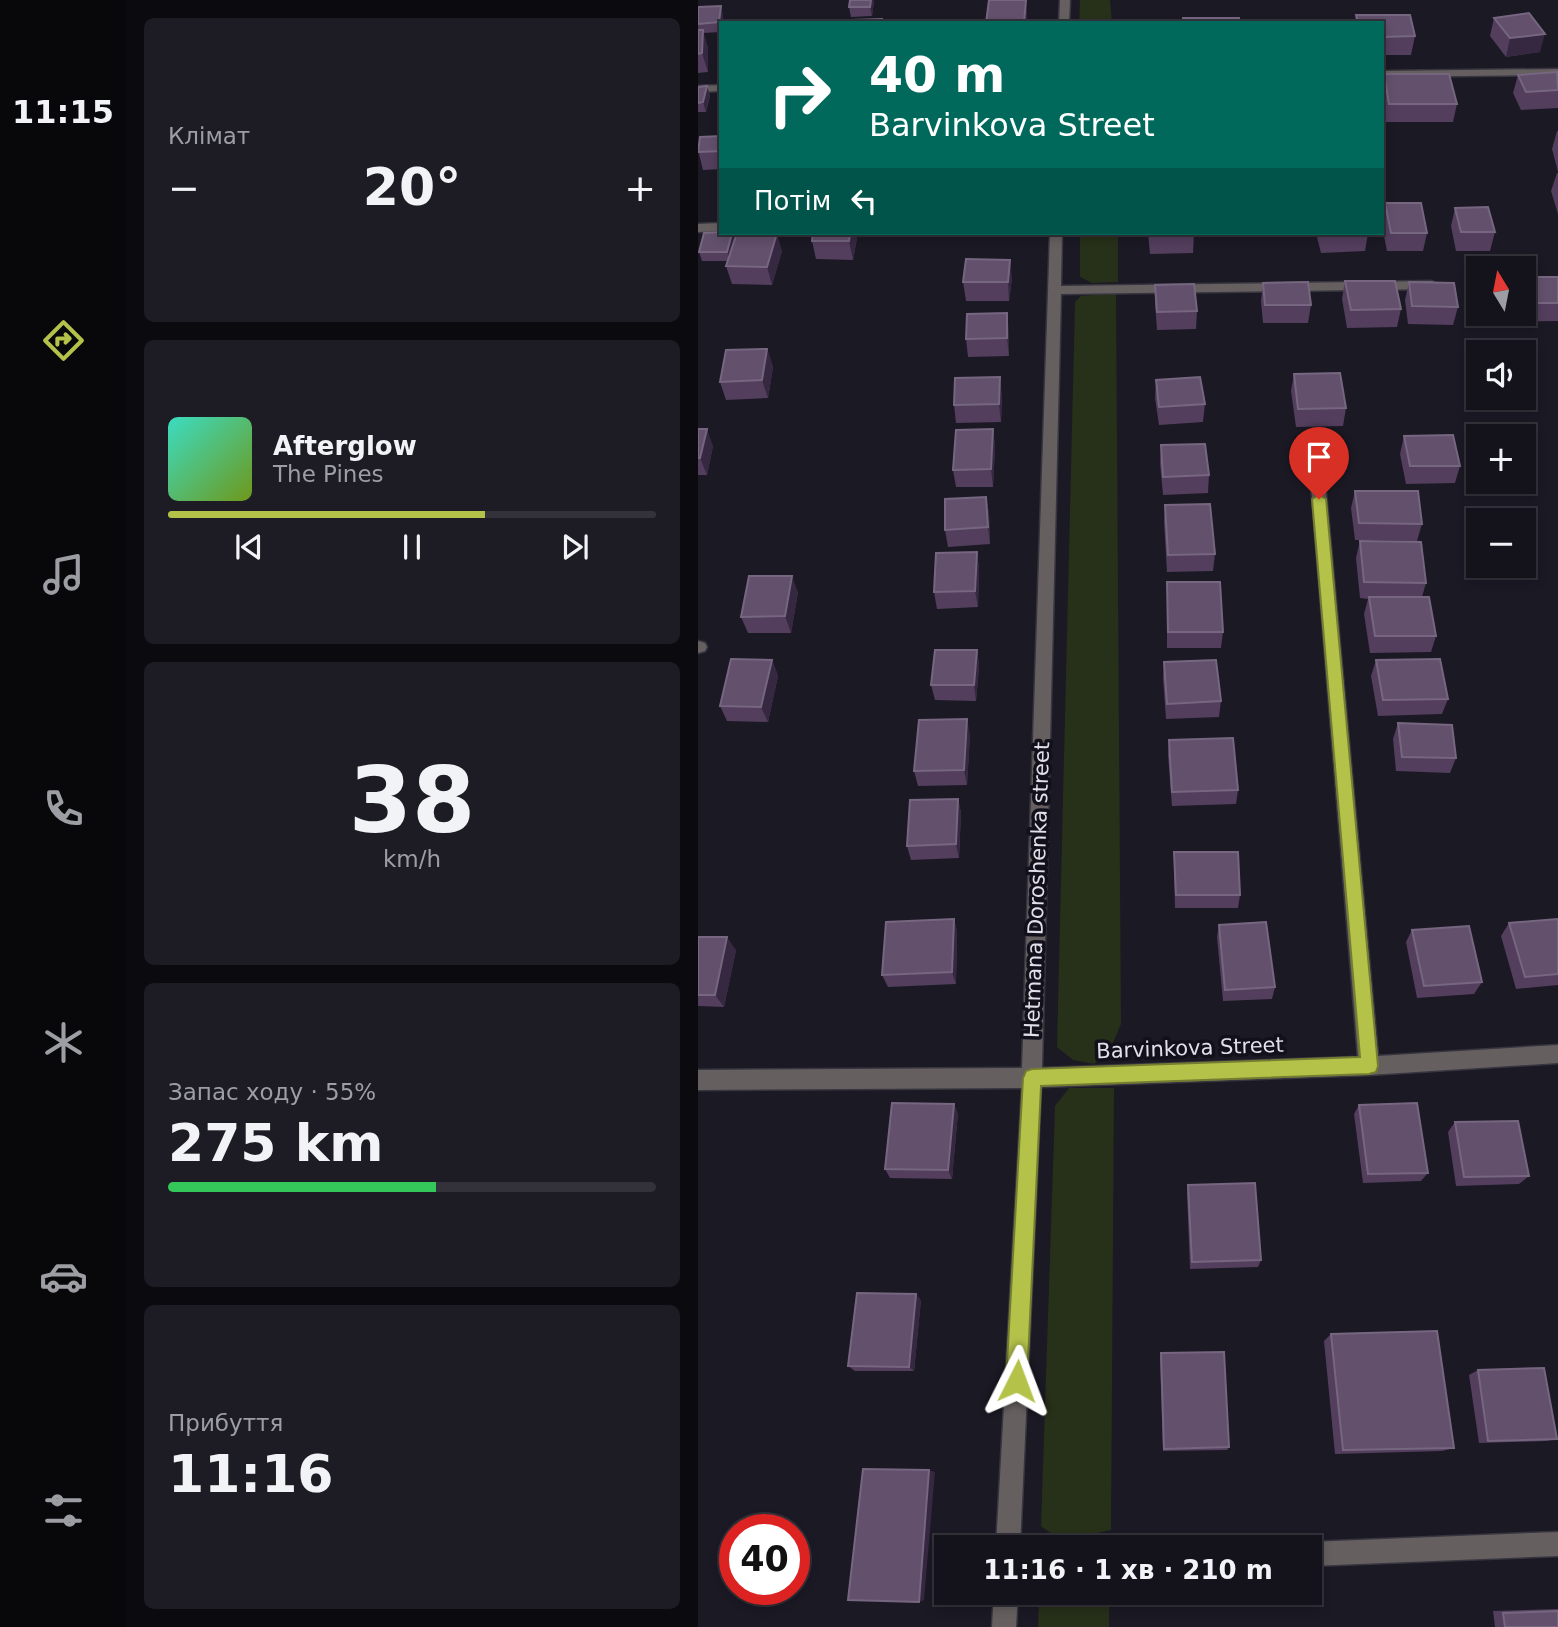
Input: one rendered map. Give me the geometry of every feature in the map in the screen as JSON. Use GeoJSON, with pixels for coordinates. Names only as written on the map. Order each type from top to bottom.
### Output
{"type":"FeatureCollection","features":[{"type":"Feature","properties":{"kind":"street"},"geometry":{"type":"LineString","coordinates":[[1064,21],[1065,0]]}},
{"type":"Feature","properties":{"kind":"street"},"geometry":{"type":"LineString","coordinates":[[1384,74],[1558,72]]}},
{"type":"Feature","properties":{"kind":"street"},"geometry":{"type":"LineString","coordinates":[[698,89],[719,88]]}},
{"type":"Feature","properties":{"kind":"street"},"geometry":{"type":"LineString","coordinates":[[698,228],[719,227]]}},
{"type":"Feature","properties":{"kind":"street","name":"Hetmana Doroshenka street"},"geometry":{"type":"LineString","coordinates":[[1009,1535],[1032,1078],[1056,235]]}},
{"type":"Feature","properties":{"kind":"street"},"geometry":{"type":"LineString","coordinates":[[1054,290],[1442,285]]}},
{"type":"Feature","properties":{"kind":"street"},"geometry":{"type":"LineString","coordinates":[[1316,472],[1369,1066]]}},
{"type":"Feature","properties":{"kind":"street","name":"Barvinkova Street"},"geometry":{"type":"LineString","coordinates":[[698,1080],[1032,1078],[1369,1066],[1558,1054]]}},
{"type":"Feature","properties":{"kind":"street"},"geometry":{"type":"LineString","coordinates":[[1322,1554],[1558,1544]]}},
{"type":"Feature","properties":{"kind":"street"},"geometry":{"type":"LineString","coordinates":[[1004,1627],[1005,1605]]}},
{"type":"Feature","properties":{"kind":"green space"},"geometry":{"type":"Polygon","coordinates":[[[1080,0],[1110,0],[1112,21],[1079,21],[1080,0]]]}},
{"type":"Feature","properties":{"kind":"green space"},"geometry":{"type":"Polygon","coordinates":[[[1080,235],[1118,235],[1118,282],[1092,283],[1080,277],[1080,235]]]}},
{"type":"Feature","properties":{"kind":"green space"},"geometry":{"type":"Polygon","coordinates":[[[1116,293],[1121,1024],[1110,1050],[1094,1064],[1073,1060],[1057,1047],[1075,302],[1081,296],[1116,293]]]}},
{"type":"Feature","properties":{"kind":"green space"},"geometry":{"type":"Polygon","coordinates":[[[1069,1088],[1114,1088],[1111,1530],[1088,1535],[1053,1535],[1041,1526],[1055,1106],[1069,1088]]]}},
{"type":"Feature","properties":{"kind":"green space"},"geometry":{"type":"Polygon","coordinates":[[[1039,1605],[1109,1606],[1109,1627],[1038,1627],[1039,1605]]]}},
{"type":"Feature","properties":{"kind":"building"},"geometry":{"type":"Polygon","coordinates":[[[850,0],[871,0],[870,7],[849,7],[850,0]]]}},
{"type":"Feature","properties":{"kind":"building"},"geometry":{"type":"Polygon","coordinates":[[[989,0],[1026,0],[1024,21],[986,21],[989,0]]]}},
{"type":"Feature","properties":{"kind":"building"},"geometry":{"type":"Polygon","coordinates":[[[721,6],[719,22],[698,24],[698,7],[721,6]]]}},
{"type":"Feature","properties":{"kind":"building"},"geometry":{"type":"Polygon","coordinates":[[[1529,13],[1545,34],[1510,38],[1494,18],[1529,13]]]}},
{"type":"Feature","properties":{"kind":"building"},"geometry":{"type":"Polygon","coordinates":[[[1356,15],[1410,15],[1415,36],[1384,37],[1384,21],[1358,21],[1356,15]]]}},
{"type":"Feature","properties":{"kind":"building"},"geometry":{"type":"Polygon","coordinates":[[[1183,18],[1239,18],[1240,21],[1183,21],[1183,18]]]}},
{"type":"Feature","properties":{"kind":"building"},"geometry":{"type":"Polygon","coordinates":[[[882,19],[882,21],[850,21],[882,19]]]}},
{"type":"Feature","properties":{"kind":"building"},"geometry":{"type":"Polygon","coordinates":[[[698,30],[703,30],[702,53],[698,54],[698,30]]]}},
{"type":"Feature","properties":{"kind":"building"},"geometry":{"type":"Polygon","coordinates":[[[1557,72],[1558,90],[1526,92],[1518,75],[1557,72]]]}},
{"type":"Feature","properties":{"kind":"building"},"geometry":{"type":"Polygon","coordinates":[[[1384,74],[1449,74],[1457,104],[1389,104],[1384,74]]]}},
{"type":"Feature","properties":{"kind":"building"},"geometry":{"type":"Polygon","coordinates":[[[707,86],[703,102],[698,103],[698,87],[707,86]]]}},
{"type":"Feature","properties":{"kind":"building"},"geometry":{"type":"Polygon","coordinates":[[[719,136],[719,151],[698,152],[700,137],[719,136]]]}},
{"type":"Feature","properties":{"kind":"building"},"geometry":{"type":"Polygon","coordinates":[[[1385,203],[1421,203],[1427,233],[1391,233],[1385,203]]]}},
{"type":"Feature","properties":{"kind":"building"},"geometry":{"type":"Polygon","coordinates":[[[1488,207],[1495,232],[1461,232],[1455,208],[1488,207]]]}},
{"type":"Feature","properties":{"kind":"building"},"geometry":{"type":"Polygon","coordinates":[[[704,233],[731,235],[727,252],[699,252],[704,233]]]}},
{"type":"Feature","properties":{"kind":"building"},"geometry":{"type":"Polygon","coordinates":[[[736,235],[776,235],[767,267],[726,266],[736,235]]]}},
{"type":"Feature","properties":{"kind":"building"},"geometry":{"type":"Polygon","coordinates":[[[813,235],[850,235],[849,241],[812,241],[813,235]]]}},
{"type":"Feature","properties":{"kind":"building"},"geometry":{"type":"Polygon","coordinates":[[[966,259],[1010,260],[1008,282],[963,282],[966,259]]]}},
{"type":"Feature","properties":{"kind":"building"},"geometry":{"type":"Polygon","coordinates":[[[1536,277],[1558,277],[1558,303],[1536,303],[1536,277]]]}},
{"type":"Feature","properties":{"kind":"building"},"geometry":{"type":"Polygon","coordinates":[[[1345,281],[1395,281],[1401,309],[1351,310],[1345,281]]]}},
{"type":"Feature","properties":{"kind":"building"},"geometry":{"type":"Polygon","coordinates":[[[1308,282],[1311,305],[1265,305],[1263,283],[1308,282]]]}},
{"type":"Feature","properties":{"kind":"building"},"geometry":{"type":"Polygon","coordinates":[[[1409,282],[1454,283],[1458,307],[1412,306],[1409,282]]]}},
{"type":"Feature","properties":{"kind":"building"},"geometry":{"type":"Polygon","coordinates":[[[1194,284],[1197,311],[1157,312],[1155,285],[1194,284]]]}},
{"type":"Feature","properties":{"kind":"building"},"geometry":{"type":"Polygon","coordinates":[[[1007,313],[1007,338],[966,339],[967,314],[1007,313]]]}},
{"type":"Feature","properties":{"kind":"building"},"geometry":{"type":"Polygon","coordinates":[[[767,349],[762,380],[720,382],[726,350],[767,349]]]}},
{"type":"Feature","properties":{"kind":"building"},"geometry":{"type":"Polygon","coordinates":[[[1340,373],[1346,408],[1298,409],[1294,374],[1340,373]]]}},
{"type":"Feature","properties":{"kind":"building"},"geometry":{"type":"Polygon","coordinates":[[[1000,377],[999,404],[954,405],[955,378],[1000,377]]]}},
{"type":"Feature","properties":{"kind":"building"},"geometry":{"type":"Polygon","coordinates":[[[1200,377],[1205,404],[1159,407],[1156,380],[1200,377]]]}},
{"type":"Feature","properties":{"kind":"building"},"geometry":{"type":"Polygon","coordinates":[[[698,429],[707,429],[700,458],[698,458],[698,429]]]}},
{"type":"Feature","properties":{"kind":"building"},"geometry":{"type":"Polygon","coordinates":[[[993,429],[991,469],[953,470],[956,430],[993,429]]]}},
{"type":"Feature","properties":{"kind":"building"},"geometry":{"type":"Polygon","coordinates":[[[1453,435],[1460,466],[1410,466],[1404,436],[1453,435]]]}},
{"type":"Feature","properties":{"kind":"building"},"geometry":{"type":"Polygon","coordinates":[[[1205,444],[1209,475],[1163,477],[1161,445],[1205,444]]]}},
{"type":"Feature","properties":{"kind":"building"},"geometry":{"type":"Polygon","coordinates":[[[1355,491],[1418,491],[1422,524],[1359,523],[1355,491]]]}},
{"type":"Feature","properties":{"kind":"building"},"geometry":{"type":"Polygon","coordinates":[[[986,497],[988,527],[945,530],[945,499],[986,497]]]}},
{"type":"Feature","properties":{"kind":"building"},"geometry":{"type":"Polygon","coordinates":[[[1210,504],[1215,554],[1168,555],[1165,505],[1210,504]]]}},
{"type":"Feature","properties":{"kind":"building"},"geometry":{"type":"Polygon","coordinates":[[[1360,541],[1421,542],[1426,583],[1364,582],[1360,541]]]}},
{"type":"Feature","properties":{"kind":"building"},"geometry":{"type":"Polygon","coordinates":[[[977,552],[975,591],[934,592],[936,553],[977,552]]]}},
{"type":"Feature","properties":{"kind":"building"},"geometry":{"type":"Polygon","coordinates":[[[749,576],[792,576],[785,616],[741,617],[749,576]]]}},
{"type":"Feature","properties":{"kind":"building"},"geometry":{"type":"Polygon","coordinates":[[[1167,582],[1220,582],[1223,632],[1168,632],[1167,582]]]}},
{"type":"Feature","properties":{"kind":"building"},"geometry":{"type":"Polygon","coordinates":[[[1369,597],[1429,597],[1436,636],[1375,636],[1369,597]]]}},
{"type":"Feature","properties":{"kind":"building"},"geometry":{"type":"Polygon","coordinates":[[[935,650],[977,650],[974,685],[931,685],[935,650]]]}},
{"type":"Feature","properties":{"kind":"building"},"geometry":{"type":"Polygon","coordinates":[[[731,659],[772,660],[761,707],[720,706],[731,659]]]}},
{"type":"Feature","properties":{"kind":"building"},"geometry":{"type":"Polygon","coordinates":[[[1440,659],[1448,699],[1383,700],[1376,660],[1440,659]]]}},
{"type":"Feature","properties":{"kind":"building"},"geometry":{"type":"Polygon","coordinates":[[[1216,660],[1221,701],[1167,704],[1164,662],[1216,660]]]}},
{"type":"Feature","properties":{"kind":"building"},"geometry":{"type":"Polygon","coordinates":[[[967,719],[964,770],[914,771],[919,720],[967,719]]]}},
{"type":"Feature","properties":{"kind":"building"},"geometry":{"type":"Polygon","coordinates":[[[1398,723],[1452,725],[1456,758],[1402,757],[1398,723]]]}},
{"type":"Feature","properties":{"kind":"building"},"geometry":{"type":"Polygon","coordinates":[[[1233,738],[1238,790],[1172,792],[1169,740],[1233,738]]]}},
{"type":"Feature","properties":{"kind":"building"},"geometry":{"type":"Polygon","coordinates":[[[958,799],[956,844],[907,846],[910,800],[958,799]]]}},
{"type":"Feature","properties":{"kind":"building"},"geometry":{"type":"Polygon","coordinates":[[[1174,852],[1238,852],[1240,895],[1176,895],[1174,852]]]}},
{"type":"Feature","properties":{"kind":"building"},"geometry":{"type":"Polygon","coordinates":[[[954,919],[952,972],[882,975],[886,922],[954,919]]]}},
{"type":"Feature","properties":{"kind":"building"},"geometry":{"type":"Polygon","coordinates":[[[1558,919],[1558,974],[1525,977],[1509,923],[1558,919]]]}},
{"type":"Feature","properties":{"kind":"building"},"geometry":{"type":"Polygon","coordinates":[[[1266,922],[1275,987],[1225,990],[1219,925],[1266,922]]]}},
{"type":"Feature","properties":{"kind":"building"},"geometry":{"type":"Polygon","coordinates":[[[1469,926],[1482,982],[1424,986],[1412,930],[1469,926]]]}},
{"type":"Feature","properties":{"kind":"building"},"geometry":{"type":"Polygon","coordinates":[[[698,937],[727,937],[715,995],[698,995],[698,937]]]}},
{"type":"Feature","properties":{"kind":"building"},"geometry":{"type":"Polygon","coordinates":[[[892,1103],[954,1104],[948,1170],[885,1169],[892,1103]]]}},
{"type":"Feature","properties":{"kind":"building"},"geometry":{"type":"Polygon","coordinates":[[[1417,1103],[1428,1173],[1368,1174],[1359,1105],[1417,1103]]]}},
{"type":"Feature","properties":{"kind":"building"},"geometry":{"type":"Polygon","coordinates":[[[1518,1121],[1529,1176],[1464,1177],[1455,1122],[1518,1121]]]}},
{"type":"Feature","properties":{"kind":"building"},"geometry":{"type":"Polygon","coordinates":[[[1255,1183],[1261,1260],[1192,1262],[1188,1185],[1255,1183]]]}},
{"type":"Feature","properties":{"kind":"building"},"geometry":{"type":"Polygon","coordinates":[[[857,1293],[916,1294],[909,1367],[848,1366],[857,1293]]]}},
{"type":"Feature","properties":{"kind":"building"},"geometry":{"type":"Polygon","coordinates":[[[1437,1331],[1454,1448],[1343,1450],[1331,1334],[1437,1331]]]}},
{"type":"Feature","properties":{"kind":"building"},"geometry":{"type":"Polygon","coordinates":[[[1224,1352],[1229,1447],[1164,1449],[1161,1353],[1224,1352]]]}},
{"type":"Feature","properties":{"kind":"building"},"geometry":{"type":"Polygon","coordinates":[[[1544,1368],[1557,1439],[1488,1441],[1478,1370],[1544,1368]]]}},
{"type":"Feature","properties":{"kind":"building"},"geometry":{"type":"Polygon","coordinates":[[[863,1469],[929,1470],[919,1602],[848,1600],[863,1469]]]}},
{"type":"Feature","properties":{"kind":"building"},"geometry":{"type":"Polygon","coordinates":[[[1558,1611],[1558,1627],[1505,1627],[1503,1613],[1558,1611]]]}},
{"type":"Feature","properties":{"kind":"route"},"geometry":{"type":"LineString","coordinates":[[1017,1381],[1032,1078],[1134,1072],[1369,1066],[1319,499]]}}]}
